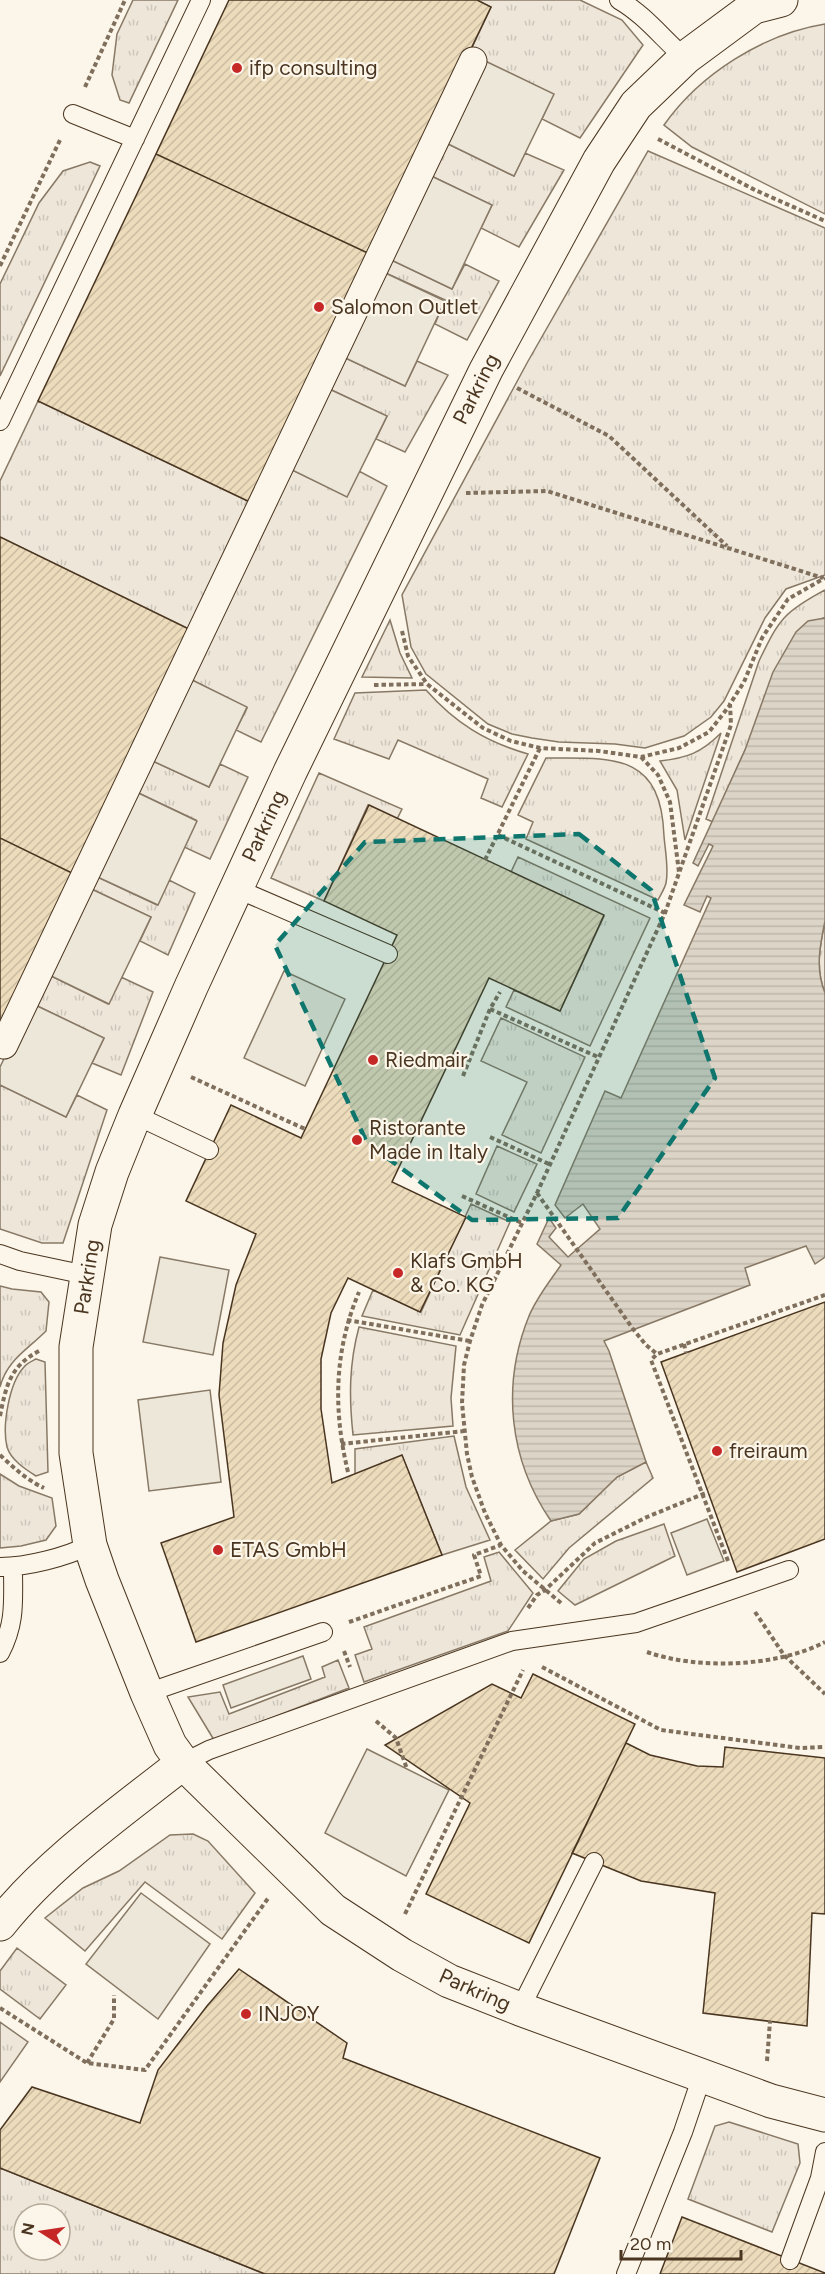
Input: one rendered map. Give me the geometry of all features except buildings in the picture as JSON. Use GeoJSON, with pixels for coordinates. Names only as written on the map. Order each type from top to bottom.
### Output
{"type":"FeatureCollection","features":[{"type":"Feature","properties":{"kind":"street","name":"Parkring"},"geometry":{"type":"LineString","coordinates":[[781,0],[754,8],[685,58],[636,105],[599,161],[535,276],[425,490],[235,888],[112,1172],[95,1225],[76,1347],[76,1453],[90,1545],[117,1621],[170,1745],[183,1763],[333,1910],[389,1947],[449,1981],[771,2101],[825,2115]]}},
{"type":"Feature","properties":{"kind":"street"},"geometry":{"type":"LineString","coordinates":[[4,1045],[473,61]]}},
{"type":"Feature","properties":{"kind":"street"},"geometry":{"type":"LineString","coordinates":[[0,1924],[24,1895],[115,1817],[183,1763]]}},
{"type":"Feature","properties":{"kind":"lane"},"geometry":{"type":"LineString","coordinates":[[0,421],[201,0]]}},
{"type":"Feature","properties":{"kind":"lane"},"geometry":{"type":"LineString","coordinates":[[619,0],[637,10],[685,58]]}},
{"type":"Feature","properties":{"kind":"lane"},"geometry":{"type":"LineString","coordinates":[[73,114],[135,140]]}},
{"type":"Feature","properties":{"kind":"lane"},"geometry":{"type":"LineString","coordinates":[[235,888],[388,954]]}},
{"type":"Feature","properties":{"kind":"lane"},"geometry":{"type":"LineString","coordinates":[[135,1115],[209,1150]]}},
{"type":"Feature","properties":{"kind":"lane"},"geometry":{"type":"LineString","coordinates":[[0,1254],[20,1262],[86,1275]]}},
{"type":"Feature","properties":{"kind":"lane"},"geometry":{"type":"LineString","coordinates":[[0,1653],[11,1628],[14,1611],[6,1567],[70,1553],[90,1545]]}},
{"type":"Feature","properties":{"kind":"lane"},"geometry":{"type":"LineString","coordinates":[[183,1763],[209,1750],[512,1641],[636,1623],[789,1570]]}},
{"type":"Feature","properties":{"kind":"lane"},"geometry":{"type":"LineString","coordinates":[[147,1693],[322,1632]]}},
{"type":"Feature","properties":{"kind":"lane"},"geometry":{"type":"LineString","coordinates":[[520,2009],[594,1862]]}},
{"type":"Feature","properties":{"kind":"lane"},"geometry":{"type":"LineString","coordinates":[[626,2274],[683,2132],[702,2076]]}},
{"type":"Feature","properties":{"kind":"lane"},"geometry":{"type":"LineString","coordinates":[[790,2260],[820,2178],[825,2152]]}},
{"type":"Feature","properties":{"kind":"path"},"geometry":{"type":"LineString","coordinates":[[652,135],[755,190],[825,221]]}},
{"type":"Feature","properties":{"kind":"path"},"geometry":{"type":"LineString","coordinates":[[509,383],[609,436],[729,549]]}},
{"type":"Feature","properties":{"kind":"path"},"geometry":{"type":"LineString","coordinates":[[464,493],[547,491],[825,578]]}},
{"type":"Feature","properties":{"kind":"path"},"geometry":{"type":"LineString","coordinates":[[399,624],[408,656],[427,684],[483,728],[511,741],[540,748],[617,752],[641,757],[679,748],[709,732],[744,682],[762,638],[788,599],[825,578]]}},
{"type":"Feature","properties":{"kind":"path"},"geometry":{"type":"LineString","coordinates":[[373,685],[427,684]]}},
{"type":"Feature","properties":{"kind":"path"},"geometry":{"type":"LineString","coordinates":[[730,704],[731,725],[665,913],[537,1193],[482,1305],[465,1365],[462,1403],[464,1431],[472,1477],[485,1513],[501,1545],[523,1571],[609,1639],[659,1657],[700,1663],[746,1664],[811,1650],[825,1642]]}},
{"type":"Feature","properties":{"kind":"path"},"geometry":{"type":"LineString","coordinates":[[485,860],[540,748]]}},
{"type":"Feature","properties":{"kind":"path"},"geometry":{"type":"LineString","coordinates":[[641,757],[658,775],[670,802],[679,876]]}},
{"type":"Feature","properties":{"kind":"path"},"geometry":{"type":"LineString","coordinates":[[498,835],[665,913]]}},
{"type":"Feature","properties":{"kind":"path"},"geometry":{"type":"LineString","coordinates":[[463,1076],[490,1009],[500,992]]}},
{"type":"Feature","properties":{"kind":"path"},"geometry":{"type":"LineString","coordinates":[[490,1009],[598,1057]]}},
{"type":"Feature","properties":{"kind":"path"},"geometry":{"type":"LineString","coordinates":[[158,1062],[305,1129]]}},
{"type":"Feature","properties":{"kind":"path"},"geometry":{"type":"LineString","coordinates":[[490,1137],[549,1164]]}},
{"type":"Feature","properties":{"kind":"path"},"geometry":{"type":"LineString","coordinates":[[537,1193],[646,1345],[657,1354]]}},
{"type":"Feature","properties":{"kind":"path"},"geometry":{"type":"LineString","coordinates":[[462,1196],[522,1223]]}},
{"type":"Feature","properties":{"kind":"path"},"geometry":{"type":"LineString","coordinates":[[348,1472],[341,1444],[337,1376],[347,1320],[358,1292]]}},
{"type":"Feature","properties":{"kind":"path"},"geometry":{"type":"LineString","coordinates":[[701,1495],[651,1360],[657,1354],[825,1295]]}},
{"type":"Feature","properties":{"kind":"path"},"geometry":{"type":"LineString","coordinates":[[347,1320],[470,1341]]}},
{"type":"Feature","properties":{"kind":"path"},"geometry":{"type":"LineString","coordinates":[[684,1344],[686,1353]]}},
{"type":"Feature","properties":{"kind":"path"},"geometry":{"type":"LineString","coordinates":[[0,1416],[9,1380],[24,1359],[51,1347],[76,1347]]}},
{"type":"Feature","properties":{"kind":"path"},"geometry":{"type":"LineString","coordinates":[[341,1444],[464,1431]]}},
{"type":"Feature","properties":{"kind":"path"},"geometry":{"type":"LineString","coordinates":[[0,1455],[32,1482],[49,1491],[82,1491]]}},
{"type":"Feature","properties":{"kind":"path"},"geometry":{"type":"LineString","coordinates":[[545,1590],[595,1543],[647,1516],[708,1492]]}},
{"type":"Feature","properties":{"kind":"path"},"geometry":{"type":"LineString","coordinates":[[322,1632],[481,1576],[474,1555],[501,1545]]}},
{"type":"Feature","properties":{"kind":"path"},"geometry":{"type":"LineString","coordinates":[[389,1947],[528,1660]]}},
{"type":"Feature","properties":{"kind":"path"},"geometry":{"type":"LineString","coordinates":[[538,1665],[661,1730],[800,1748],[825,1746]]}},
{"type":"Feature","properties":{"kind":"path"},"geometry":{"type":"LineString","coordinates":[[0,2008],[87,2063],[145,2070],[269,1896]]}},
{"type":"Feature","properties":{"kind":"path"},"geometry":{"type":"LineString","coordinates":[[87,2063],[114,2019],[114,1995]]}},
{"type":"Feature","properties":{"kind":"highlighted area"},"geometry":{"type":"Polygon","coordinates":[[[579,834],[651,890],[715,1078],[618,1218],[472,1220],[367,1143],[275,945],[365,842],[579,834]]]}},
{"type":"Feature","properties":{"kind":"green space"},"geometry":{"type":"Polygon","coordinates":[[[133,0],[178,0],[129,103],[120,100],[112,75],[117,34],[133,0]]]}},
{"type":"Feature","properties":{"kind":"green space"},"geometry":{"type":"Polygon","coordinates":[[[477,0],[580,0],[622,20],[643,45],[580,138],[542,119],[553,94],[469,54],[491,7],[477,0]]]}},
{"type":"Feature","properties":{"kind":"green space"},"geometry":{"type":"Polygon","coordinates":[[[825,24],[825,214],[692,147],[664,125],[696,89],[735,59],[779,37],[825,24]]]}},
{"type":"Feature","properties":{"kind":"green space"},"geometry":{"type":"Polygon","coordinates":[[[442,141],[514,176],[525,153],[564,170],[519,247],[481,228],[492,205],[425,173],[442,141]]]}},
{"type":"Feature","properties":{"kind":"green space"},"geometry":{"type":"Polygon","coordinates":[[[648,151],[825,228],[825,575],[786,589],[765,618],[724,701],[711,717],[684,736],[645,748],[615,744],[559,742],[512,734],[488,724],[426,674],[411,647],[402,595],[527,363],[648,151]]]}},
{"type":"Feature","properties":{"kind":"green space"},"geometry":{"type":"Polygon","coordinates":[[[90,162],[100,166],[0,376],[0,284],[39,203],[63,171],[90,162]]]}},
{"type":"Feature","properties":{"kind":"green space"},"geometry":{"type":"Polygon","coordinates":[[[385,257],[452,289],[465,264],[499,281],[467,340],[435,324],[445,300],[379,270],[385,257]]]}},
{"type":"Feature","properties":{"kind":"green space"},"geometry":{"type":"Polygon","coordinates":[[[339,355],[405,386],[417,361],[448,375],[405,452],[376,439],[387,416],[325,387],[339,355]]]}},
{"type":"Feature","properties":{"kind":"green space"},"geometry":{"type":"Polygon","coordinates":[[[38,401],[254,504],[193,631],[0,537],[0,481],[38,401]]]}},
{"type":"Feature","properties":{"kind":"green space"},"geometry":{"type":"Polygon","coordinates":[[[286,467],[347,496],[359,471],[387,486],[261,742],[236,730],[247,708],[184,676],[286,467]]]}},
{"type":"Feature","properties":{"kind":"green space"},"geometry":{"type":"Polygon","coordinates":[[[825,590],[825,618],[745,750],[713,822],[706,819],[759,661],[766,647],[778,626],[791,611],[825,590]]]}},
{"type":"Feature","properties":{"kind":"green space"},"geometry":{"type":"Polygon","coordinates":[[[390,620],[400,653],[412,678],[362,677],[390,620]]]}},
{"type":"Feature","properties":{"kind":"green space"},"geometry":{"type":"Polygon","coordinates":[[[426,690],[448,712],[472,730],[498,744],[528,754],[502,807],[481,798],[488,779],[398,740],[389,759],[334,739],[355,693],[426,690]]]}},
{"type":"Feature","properties":{"kind":"green space"},"geometry":{"type":"Polygon","coordinates":[[[721,733],[685,840],[677,790],[660,761],[693,753],[721,733]]]}},
{"type":"Feature","properties":{"kind":"green space"},"geometry":{"type":"Polygon","coordinates":[[[144,757],[209,787],[220,764],[248,777],[210,859],[184,847],[196,820],[130,789],[144,757]]]}},
{"type":"Feature","properties":{"kind":"green space"},"geometry":{"type":"Polygon","coordinates":[[[546,758],[592,758],[612,761],[629,766],[643,774],[654,788],[661,809],[667,872],[665,885],[658,900],[526,839],[533,822],[518,815],[546,758]]]}},
{"type":"Feature","properties":{"kind":"green space"},"geometry":{"type":"Polygon","coordinates":[[[319,773],[402,809],[397,819],[368,805],[324,901],[271,878],[319,773]]]}},
{"type":"Feature","properties":{"kind":"green space"},"geometry":{"type":"Polygon","coordinates":[[[518,857],[650,918],[590,1046],[506,1007],[514,990],[560,1011],[604,916],[511,872],[518,857]]]}},
{"type":"Feature","properties":{"kind":"green space"},"geometry":{"type":"Polygon","coordinates":[[[91,874],[157,905],[169,880],[195,893],[168,955],[140,941],[151,917],[85,886],[91,874]]]}},
{"type":"Feature","properties":{"kind":"green space"},"geometry":{"type":"Polygon","coordinates":[[[825,921],[825,993],[819,966],[825,921]]]}},
{"type":"Feature","properties":{"kind":"green space"},"geometry":{"type":"Polygon","coordinates":[[[45,973],[108,1004],[121,977],[153,992],[121,1075],[92,1063],[104,1038],[31,1003],[45,973]]]}},
{"type":"Feature","properties":{"kind":"green space"},"geometry":{"type":"Polygon","coordinates":[[[501,1018],[585,1057],[541,1153],[502,1135],[527,1082],[481,1061],[501,1018]]]}},
{"type":"Feature","properties":{"kind":"green space"},"geometry":{"type":"Polygon","coordinates":[[[0,1085],[66,1117],[77,1095],[107,1110],[63,1243],[42,1243],[0,1229],[0,1085]]]}},
{"type":"Feature","properties":{"kind":"green space"},"geometry":{"type":"Polygon","coordinates":[[[497,1146],[537,1164],[514,1212],[476,1194],[497,1146]]]}},
{"type":"Feature","properties":{"kind":"green space"},"geometry":{"type":"Polygon","coordinates":[[[471,1204],[510,1222],[460,1335],[362,1316],[373,1290],[421,1312],[471,1204]]]}},
{"type":"Feature","properties":{"kind":"green space"},"geometry":{"type":"Polygon","coordinates":[[[0,1286],[41,1292],[49,1302],[46,1331],[13,1362],[0,1387],[0,1286]]]}},
{"type":"Feature","properties":{"kind":"green space"},"geometry":{"type":"Polygon","coordinates":[[[359,1327],[456,1346],[451,1398],[453,1426],[353,1435],[351,1381],[353,1354],[359,1327]]]}},
{"type":"Feature","properties":{"kind":"green space"},"geometry":{"type":"Polygon","coordinates":[[[36,1359],[45,1362],[48,1472],[36,1476],[12,1456],[7,1447],[5,1428],[14,1383],[25,1366],[36,1359]]]}},
{"type":"Feature","properties":{"kind":"green space"},"geometry":{"type":"Polygon","coordinates":[[[454,1436],[466,1487],[490,1540],[442,1555],[402,1456],[355,1475],[355,1449],[454,1436]]]}},
{"type":"Feature","properties":{"kind":"green space"},"geometry":{"type":"Polygon","coordinates":[[[646,1462],[653,1478],[569,1548],[543,1579],[515,1550],[551,1521],[579,1514],[617,1477],[646,1462]]]}},
{"type":"Feature","properties":{"kind":"green space"},"geometry":{"type":"Polygon","coordinates":[[[0,1474],[19,1486],[52,1498],[56,1526],[46,1540],[0,1548],[0,1474]]]}},
{"type":"Feature","properties":{"kind":"green space"},"geometry":{"type":"Polygon","coordinates":[[[664,1524],[675,1556],[575,1605],[558,1591],[584,1559],[616,1541],[664,1524]]]}},
{"type":"Feature","properties":{"kind":"green space"},"geometry":{"type":"Polygon","coordinates":[[[499,1552],[533,1593],[508,1631],[364,1682],[355,1655],[372,1649],[364,1627],[491,1581],[484,1557],[499,1552]]]}},
{"type":"Feature","properties":{"kind":"green space"},"geometry":{"type":"Polygon","coordinates":[[[338,1660],[349,1688],[214,1740],[188,1697],[220,1692],[229,1714],[325,1677],[322,1667],[338,1660]]]}},
{"type":"Feature","properties":{"kind":"green space"},"geometry":{"type":"Polygon","coordinates":[[[193,1834],[208,1841],[255,1893],[222,1939],[145,1882],[85,1951],[45,1918],[83,1888],[119,1871],[170,1835],[193,1834]]]}},
{"type":"Feature","properties":{"kind":"green space"},"geometry":{"type":"Polygon","coordinates":[[[17,1948],[66,1985],[40,2019],[0,1989],[0,1971],[17,1948]]]}},
{"type":"Feature","properties":{"kind":"green space"},"geometry":{"type":"Polygon","coordinates":[[[0,2022],[28,2042],[0,2082],[0,2022]]]}},
{"type":"Feature","properties":{"kind":"green space"},"geometry":{"type":"Polygon","coordinates":[[[729,2122],[798,2144],[800,2163],[772,2232],[688,2199],[715,2126],[729,2122]]]}},
{"type":"Feature","properties":{"kind":"green space"},"geometry":{"type":"Polygon","coordinates":[[[0,2168],[265,2274],[0,2274],[0,2168]]]}},
{"type":"Feature","properties":{"kind":"shaded area"},"geometry":{"type":"Polygon","coordinates":[[[481,59],[554,94],[514,176],[442,141],[481,59]]]}},
{"type":"Feature","properties":{"kind":"shaded area"},"geometry":{"type":"Polygon","coordinates":[[[425,173],[492,205],[452,289],[385,257],[425,173]]]}},
{"type":"Feature","properties":{"kind":"shaded area"},"geometry":{"type":"Polygon","coordinates":[[[379,270],[445,301],[405,386],[339,355],[379,270]]]}},
{"type":"Feature","properties":{"kind":"shaded area"},"geometry":{"type":"Polygon","coordinates":[[[325,387],[387,416],[347,497],[286,467],[325,387]]]}},
{"type":"Feature","properties":{"kind":"shaded area"},"geometry":{"type":"Polygon","coordinates":[[[825,618],[825,921],[819,966],[825,993],[825,1257],[815,1264],[806,1246],[745,1268],[750,1285],[604,1341],[646,1462],[617,1477],[579,1514],[551,1521],[526,1473],[518,1448],[514,1422],[513,1395],[520,1342],[532,1309],[561,1265],[537,1244],[549,1218],[556,1228],[549,1237],[568,1257],[600,1229],[583,1204],[565,1218],[555,1205],[605,1091],[621,1098],[711,898],[707,896],[700,912],[684,905],[713,846],[709,844],[698,866],[693,863],[745,750],[773,672],[796,632],[808,621],[825,618]]]}},
{"type":"Feature","properties":{"kind":"shaded area"},"geometry":{"type":"Polygon","coordinates":[[[184,676],[247,707],[209,787],[144,757],[184,676]]]}},
{"type":"Feature","properties":{"kind":"shaded area"},"geometry":{"type":"Polygon","coordinates":[[[130,789],[197,821],[158,905],[91,874],[130,789]]]}},
{"type":"Feature","properties":{"kind":"shaded area"},"geometry":{"type":"Polygon","coordinates":[[[85,886],[151,917],[109,1004],[45,973],[85,886]]]}},
{"type":"Feature","properties":{"kind":"shaded area"},"geometry":{"type":"Polygon","coordinates":[[[284,971],[345,999],[305,1086],[244,1058],[284,971]]]}},
{"type":"Feature","properties":{"kind":"shaded area"},"geometry":{"type":"Polygon","coordinates":[[[31,1003],[104,1038],[66,1117],[0,1085],[0,1067],[31,1003]]]}},
{"type":"Feature","properties":{"kind":"shaded area"},"geometry":{"type":"Polygon","coordinates":[[[160,1257],[229,1270],[213,1355],[143,1342],[160,1257]]]}},
{"type":"Feature","properties":{"kind":"shaded area"},"geometry":{"type":"Polygon","coordinates":[[[210,1390],[221,1482],[149,1491],[138,1400],[210,1390]]]}},
{"type":"Feature","properties":{"kind":"shaded area"},"geometry":{"type":"Polygon","coordinates":[[[707,1519],[724,1561],[687,1575],[671,1533],[707,1519]]]}},
{"type":"Feature","properties":{"kind":"shaded area"},"geometry":{"type":"Polygon","coordinates":[[[303,1656],[311,1679],[231,1708],[223,1685],[303,1656]]]}},
{"type":"Feature","properties":{"kind":"shaded area"},"geometry":{"type":"Polygon","coordinates":[[[367,1749],[449,1790],[406,1876],[325,1833],[367,1749]]]}},
{"type":"Feature","properties":{"kind":"shaded area"},"geometry":{"type":"Polygon","coordinates":[[[141,1893],[210,1944],[158,2019],[86,1964],[141,1893]]]}},
{"type":"Feature","properties":{"kind":"place","name":"ifp consulting"},"geometry":{"type":"Point","coordinates":[237,68]}},
{"type":"Feature","properties":{"kind":"place","name":"Salomon Outlet"},"geometry":{"type":"Point","coordinates":[319,307]}},
{"type":"Feature","properties":{"kind":"place","name":"Riedmair"},"geometry":{"type":"Point","coordinates":[373,1060]}},
{"type":"Feature","properties":{"kind":"place","name":"Ristorante Made in Italy"},"geometry":{"type":"Point","coordinates":[357,1140]}},
{"type":"Feature","properties":{"kind":"place","name":"Klafs GmbH & Co. KG"},"geometry":{"type":"Point","coordinates":[398,1273]}},
{"type":"Feature","properties":{"kind":"place","name":"freiraum"},"geometry":{"type":"Point","coordinates":[717,1451]}},
{"type":"Feature","properties":{"kind":"place","name":"ETAS GmbH"},"geometry":{"type":"Point","coordinates":[218,1550]}},
{"type":"Feature","properties":{"kind":"place","name":"INJOY"},"geometry":{"type":"Point","coordinates":[246,2014]}}]}
